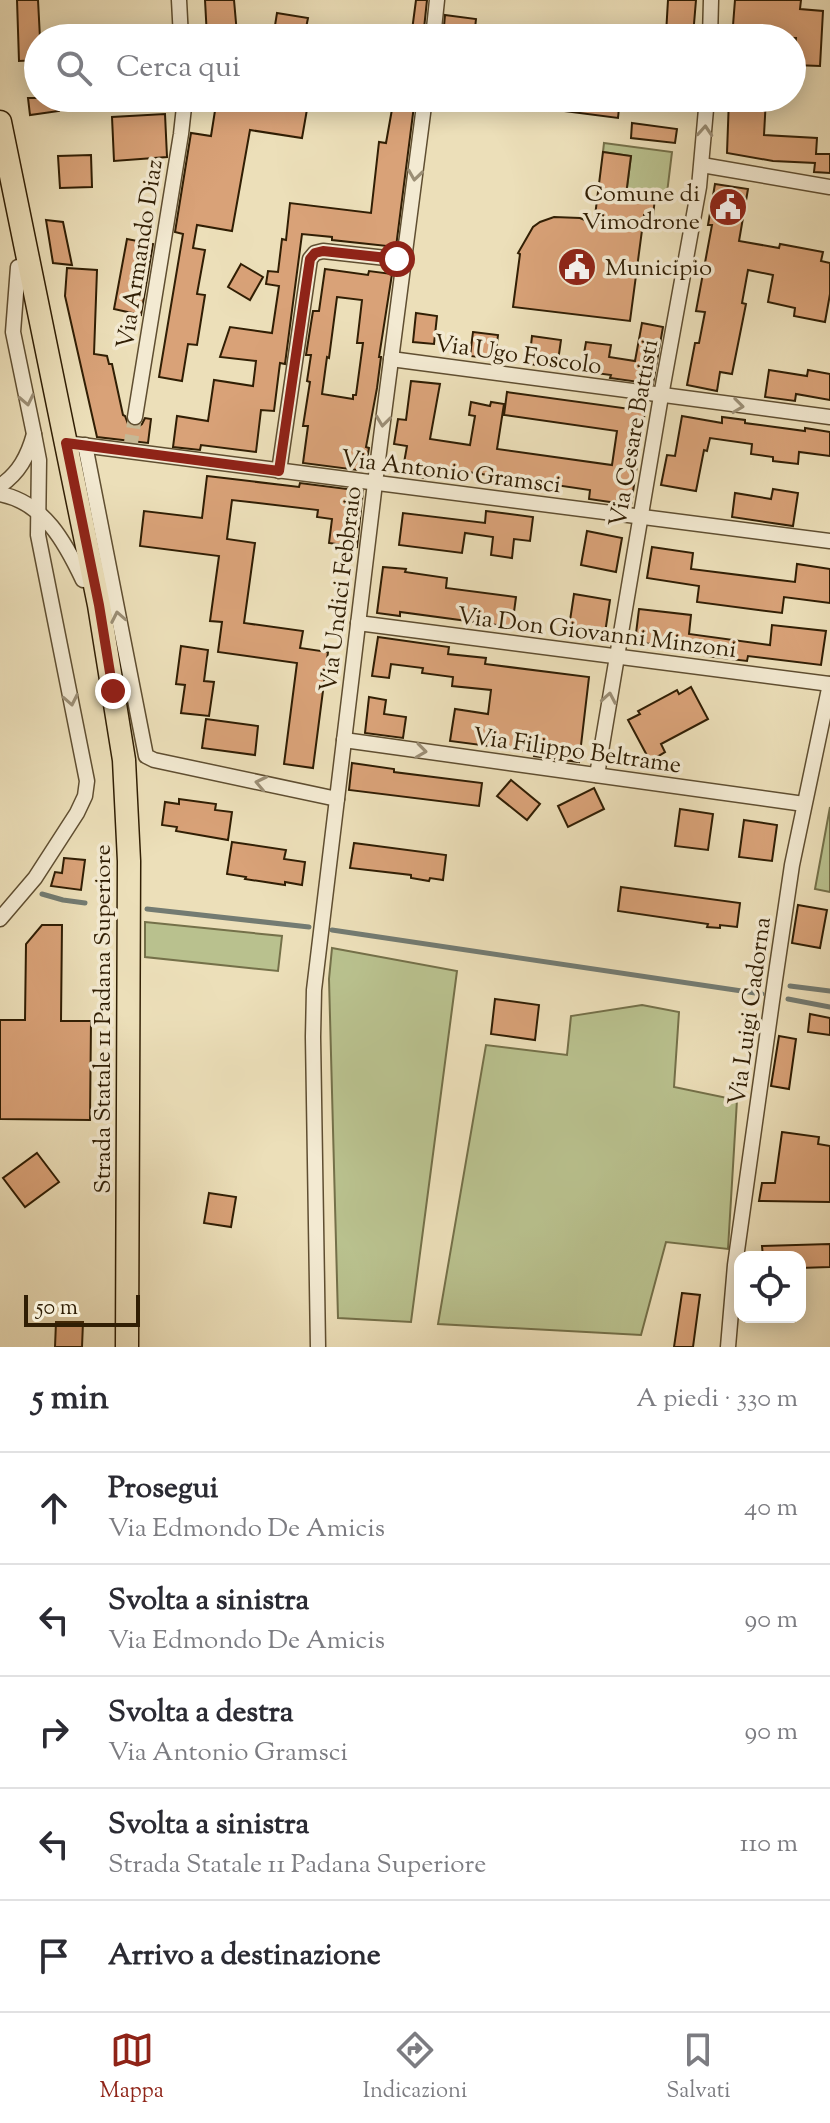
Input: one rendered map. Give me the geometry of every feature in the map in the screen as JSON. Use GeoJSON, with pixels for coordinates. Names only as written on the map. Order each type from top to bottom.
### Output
{"type":"FeatureCollection","features":[{"type":"Feature","properties":{"kind":"main road","name":"Strada Statale 11 Padana Superiore"},"geometry":{"type":"LineString","coordinates":[[0,122],[75,444],[124,760],[129,844],[127,1347]]}},
{"type":"Feature","properties":{"kind":"main road","name":"Strada Statale 11 Padana Superiore"},"geometry":{"type":"LineString","coordinates":[[0,178],[83,580],[113,691]]}},
{"type":"Feature","properties":{"kind":"street"},"geometry":{"type":"LineString","coordinates":[[179,0],[180,24]]}},
{"type":"Feature","properties":{"kind":"street"},"geometry":{"type":"LineString","coordinates":[[434,24],[437,0]]}},
{"type":"Feature","properties":{"kind":"street"},"geometry":{"type":"LineString","coordinates":[[710,24],[711,0]]}},
{"type":"Feature","properties":{"kind":"street","name":"Via Armando Diaz"},"geometry":{"type":"LineString","coordinates":[[135,417],[184,112]]}},
{"type":"Feature","properties":{"kind":"street","name":"Via Undici Febbraio"},"geometry":{"type":"LineString","coordinates":[[318,1347],[314,1001],[375,483],[423,112]]}},
{"type":"Feature","properties":{"kind":"street","name":"Via Cesare Battisti"},"geometry":{"type":"LineString","coordinates":[[597,775],[702,165],[706,112]]}},
{"type":"Feature","properties":{"kind":"street"},"geometry":{"type":"LineString","coordinates":[[702,165],[830,187]]}},
{"type":"Feature","properties":{"kind":"street"},"geometry":{"type":"LineString","coordinates":[[279,471],[310,259],[315,253],[323,251],[404,260]]}},
{"type":"Feature","properties":{"kind":"street"},"geometry":{"type":"LineString","coordinates":[[0,919],[35,878],[82,805],[87,781],[38,535],[39,460],[13,332],[18,267]]}},
{"type":"Feature","properties":{"kind":"street","name":"Via Ugo Foscolo"},"geometry":{"type":"LineString","coordinates":[[391,359],[830,417]]}},
{"type":"Feature","properties":{"kind":"street"},"geometry":{"type":"LineString","coordinates":[[0,486],[22,465],[34,434]]}},
{"type":"Feature","properties":{"kind":"street"},"geometry":{"type":"LineString","coordinates":[[75,444],[146,756],[337,799]]}},
{"type":"Feature","properties":{"kind":"street","name":"Via Antonio Gramsci"},"geometry":{"type":"LineString","coordinates":[[75,444],[830,541]]}},
{"type":"Feature","properties":{"kind":"street"},"geometry":{"type":"LineString","coordinates":[[0,494],[20,501],[48,521],[83,580]]}},
{"type":"Feature","properties":{"kind":"street","name":"Via Don Giovanni Minzoni"},"geometry":{"type":"LineString","coordinates":[[358,623],[830,684]]}},
{"type":"Feature","properties":{"kind":"street","name":"Via Luigi Cadorna"},"geometry":{"type":"LineString","coordinates":[[728,1347],[734,1279],[792,865],[830,684]]}},
{"type":"Feature","properties":{"kind":"street","name":"Via Filippo Beltrame"},"geometry":{"type":"LineString","coordinates":[[344,740],[804,804]]}},
{"type":"Feature","properties":{"kind":"green space"},"geometry":{"type":"Polygon","coordinates":[[[604,143],[672,152],[667,193],[656,192],[655,198],[626,195],[631,156],[603,152],[604,143]]]}},
{"type":"Feature","properties":{"kind":"green space"},"geometry":{"type":"Polygon","coordinates":[[[830,807],[830,892],[815,889],[830,807]]]}},
{"type":"Feature","properties":{"kind":"green space"},"geometry":{"type":"Polygon","coordinates":[[[145,922],[282,936],[278,971],[145,957],[145,922]]]}},
{"type":"Feature","properties":{"kind":"green space"},"geometry":{"type":"Polygon","coordinates":[[[332,948],[457,971],[411,1322],[338,1318],[329,979],[332,948]]]}},
{"type":"Feature","properties":{"kind":"green space"},"geometry":{"type":"Polygon","coordinates":[[[642,1005],[679,1012],[674,1087],[737,1100],[728,1249],[666,1242],[641,1335],[438,1324],[486,1045],[567,1055],[571,1016],[642,1005]]]}},
{"type":"Feature","properties":{"kind":"building"},"geometry":{"type":"Polygon","coordinates":[[[17,0],[38,0],[39,24],[24,24],[24,61],[19,61],[17,0]]]}},
{"type":"Feature","properties":{"kind":"building"},"geometry":{"type":"Polygon","coordinates":[[[205,0],[234,0],[236,24],[206,24],[205,0]]]}},
{"type":"Feature","properties":{"kind":"building"},"geometry":{"type":"Polygon","coordinates":[[[416,0],[427,0],[424,24],[413,24],[416,0]]]}},
{"type":"Feature","properties":{"kind":"building"},"geometry":{"type":"Polygon","coordinates":[[[668,0],[696,0],[694,24],[667,24],[668,0]]]}},
{"type":"Feature","properties":{"kind":"building"},"geometry":{"type":"Polygon","coordinates":[[[735,0],[801,0],[800,9],[823,11],[820,66],[806,65],[806,24],[733,24],[735,0]]]}},
{"type":"Feature","properties":{"kind":"building"},"geometry":{"type":"Polygon","coordinates":[[[277,13],[308,18],[307,24],[275,24],[277,13]]]}},
{"type":"Feature","properties":{"kind":"building"},"geometry":{"type":"Polygon","coordinates":[[[445,15],[476,19],[475,24],[444,24],[445,15]]]}},
{"type":"Feature","properties":{"kind":"building"},"geometry":{"type":"Polygon","coordinates":[[[215,112],[307,112],[302,138],[250,130],[232,231],[197,225],[193,248],[205,250],[197,294],[205,295],[197,345],[188,344],[182,381],[159,377],[183,234],[175,232],[191,133],[211,136],[215,112]]]}},
{"type":"Feature","properties":{"kind":"building"},"geometry":{"type":"Polygon","coordinates":[[[392,112],[413,112],[396,247],[302,234],[285,364],[280,363],[274,411],[261,410],[256,452],[201,445],[200,450],[173,447],[177,416],[208,421],[214,380],[253,386],[256,361],[220,357],[230,327],[272,333],[279,286],[266,284],[268,271],[278,272],[290,203],[371,213],[379,142],[386,143],[392,112]]]}},
{"type":"Feature","properties":{"kind":"building"},"geometry":{"type":"Polygon","coordinates":[[[572,112],[619,112],[618,118],[572,112]]]}},
{"type":"Feature","properties":{"kind":"building"},"geometry":{"type":"Polygon","coordinates":[[[728,112],[765,112],[764,135],[817,138],[816,154],[830,154],[830,173],[814,172],[815,163],[773,161],[727,153],[728,112]]]}},
{"type":"Feature","properties":{"kind":"building"},"geometry":{"type":"Polygon","coordinates":[[[165,114],[167,157],[114,161],[112,117],[165,114]]]}},
{"type":"Feature","properties":{"kind":"building"},"geometry":{"type":"Polygon","coordinates":[[[632,123],[677,129],[675,143],[631,138],[632,123]]]}},
{"type":"Feature","properties":{"kind":"building","name":"Municipio"},"geometry":{"type":"Polygon","coordinates":[[[603,152],[631,156],[626,195],[655,198],[653,216],[644,215],[630,321],[513,307],[518,253],[533,227],[554,217],[580,218],[594,224],[603,152]]]}},
{"type":"Feature","properties":{"kind":"building"},"geometry":{"type":"Polygon","coordinates":[[[91,155],[92,187],[60,188],[58,156],[91,155]]]}},
{"type":"Feature","properties":{"kind":"building"},"geometry":{"type":"Polygon","coordinates":[[[715,184],[748,189],[739,241],[823,252],[821,261],[830,263],[830,294],[825,322],[794,316],[795,308],[768,302],[773,275],[748,270],[742,303],[746,304],[732,374],[720,372],[717,391],[687,385],[705,312],[696,311],[712,225],[708,225],[715,184]]]}},
{"type":"Feature","properties":{"kind":"building"},"geometry":{"type":"Polygon","coordinates":[[[46,220],[63,222],[72,265],[53,263],[46,220]]]}},
{"type":"Feature","properties":{"kind":"building"},"geometry":{"type":"Polygon","coordinates":[[[127,239],[153,244],[141,315],[114,309],[127,239]]]}},
{"type":"Feature","properties":{"kind":"building"},"geometry":{"type":"Polygon","coordinates":[[[241,264],[263,277],[250,300],[228,287],[241,264]]]}},
{"type":"Feature","properties":{"kind":"building"},"geometry":{"type":"Polygon","coordinates":[[[67,268],[97,270],[94,354],[107,356],[109,364],[112,364],[123,415],[128,424],[138,427],[145,418],[151,419],[148,443],[97,437],[65,296],[67,268]]]}},
{"type":"Feature","properties":{"kind":"building"},"geometry":{"type":"Polygon","coordinates":[[[325,269],[368,275],[369,271],[392,274],[365,471],[303,463],[308,426],[303,426],[311,355],[306,355],[313,311],[319,311],[325,269]],[[337,297],[322,394],[353,399],[356,395],[363,343],[357,343],[362,300],[337,297]]]}},
{"type":"Feature","properties":{"kind":"building"},"geometry":{"type":"Polygon","coordinates":[[[416,313],[437,316],[434,344],[413,342],[416,313]]]}},
{"type":"Feature","properties":{"kind":"building"},"geometry":{"type":"Polygon","coordinates":[[[642,323],[663,327],[653,384],[581,371],[586,342],[611,345],[609,357],[635,361],[642,323]]]}},
{"type":"Feature","properties":{"kind":"building"},"geometry":{"type":"Polygon","coordinates":[[[473,332],[498,335],[495,359],[470,356],[473,332]]]}},
{"type":"Feature","properties":{"kind":"building"},"geometry":{"type":"Polygon","coordinates":[[[532,336],[561,340],[557,368],[529,364],[532,336]]]}},
{"type":"Feature","properties":{"kind":"building"},"geometry":{"type":"Polygon","coordinates":[[[769,370],[807,376],[808,370],[830,374],[830,400],[796,394],[795,401],[765,397],[769,370]]]}},
{"type":"Feature","properties":{"kind":"building"},"geometry":{"type":"Polygon","coordinates":[[[411,381],[440,384],[430,439],[470,445],[475,416],[469,415],[471,402],[490,406],[491,402],[504,404],[497,449],[612,465],[617,431],[504,415],[507,392],[645,411],[631,505],[589,499],[590,490],[426,466],[425,478],[402,474],[407,446],[394,444],[398,419],[406,420],[411,381]]]}},
{"type":"Feature","properties":{"kind":"building"},"geometry":{"type":"Polygon","coordinates":[[[682,416],[722,423],[722,417],[745,420],[745,423],[830,432],[830,456],[799,452],[798,464],[773,461],[773,457],[751,454],[752,444],[710,438],[707,451],[704,450],[696,491],[661,485],[667,455],[675,456],[682,416]]]}},
{"type":"Feature","properties":{"kind":"building"},"geometry":{"type":"Polygon","coordinates":[[[207,476],[363,491],[357,547],[329,543],[332,519],[317,517],[318,510],[232,500],[227,539],[255,543],[244,623],[303,631],[300,648],[328,652],[313,768],[284,764],[297,663],[218,652],[222,622],[210,621],[219,556],[140,546],[144,511],[202,518],[207,476]]]}},
{"type":"Feature","properties":{"kind":"building"},"geometry":{"type":"Polygon","coordinates":[[[773,489],[798,493],[793,526],[732,517],[735,493],[771,499],[773,489]]]}},
{"type":"Feature","properties":{"kind":"building"},"geometry":{"type":"Polygon","coordinates":[[[486,511],[533,517],[530,541],[514,539],[512,558],[491,555],[493,537],[465,533],[462,553],[399,545],[403,513],[485,523],[486,511]]]}},
{"type":"Feature","properties":{"kind":"building"},"geometry":{"type":"Polygon","coordinates":[[[587,531],[622,538],[616,572],[581,565],[587,531]]]}},
{"type":"Feature","properties":{"kind":"building"},"geometry":{"type":"Polygon","coordinates":[[[652,547],[693,553],[691,569],[795,582],[797,564],[830,569],[830,603],[784,597],[782,613],[697,602],[699,586],[647,578],[652,547]]]}},
{"type":"Feature","properties":{"kind":"building"},"geometry":{"type":"Polygon","coordinates":[[[383,567],[447,578],[446,588],[516,597],[512,627],[400,612],[400,616],[377,613],[383,567]]]}},
{"type":"Feature","properties":{"kind":"building"},"geometry":{"type":"Polygon","coordinates":[[[574,594],[610,600],[605,633],[569,627],[574,594]]]}},
{"type":"Feature","properties":{"kind":"building"},"geometry":{"type":"Polygon","coordinates":[[[639,609],[691,615],[689,634],[770,645],[772,625],[826,631],[821,665],[748,656],[747,661],[705,656],[706,651],[635,642],[639,609]]]}},
{"type":"Feature","properties":{"kind":"building"},"geometry":{"type":"Polygon","coordinates":[[[378,637],[449,647],[448,654],[486,658],[485,664],[589,677],[579,762],[534,756],[534,752],[450,741],[455,709],[488,714],[491,690],[452,686],[453,677],[422,673],[423,668],[391,664],[389,678],[372,676],[378,637]]]}},
{"type":"Feature","properties":{"kind":"building"},"geometry":{"type":"Polygon","coordinates":[[[181,646],[208,650],[204,681],[214,682],[209,716],[181,713],[185,685],[176,684],[181,646]]]}},
{"type":"Feature","properties":{"kind":"building"},"geometry":{"type":"Polygon","coordinates":[[[691,687],[708,719],[661,744],[665,752],[650,761],[628,720],[640,714],[638,711],[677,690],[679,694],[691,687]]]}},
{"type":"Feature","properties":{"kind":"building"},"geometry":{"type":"Polygon","coordinates":[[[369,697],[386,700],[384,714],[406,717],[403,738],[365,733],[369,697]]]}},
{"type":"Feature","properties":{"kind":"building"},"geometry":{"type":"Polygon","coordinates":[[[206,719],[258,726],[255,755],[202,748],[206,719]]]}},
{"type":"Feature","properties":{"kind":"building"},"geometry":{"type":"Polygon","coordinates":[[[352,763],[394,769],[394,772],[482,783],[479,806],[349,790],[352,763]]]}},
{"type":"Feature","properties":{"kind":"building"},"geometry":{"type":"Polygon","coordinates":[[[511,780],[540,804],[527,820],[497,796],[511,780]]]}},
{"type":"Feature","properties":{"kind":"building"},"geometry":{"type":"Polygon","coordinates":[[[594,788],[604,809],[568,827],[558,806],[594,788]]]}},
{"type":"Feature","properties":{"kind":"building"},"geometry":{"type":"Polygon","coordinates":[[[179,799],[216,804],[215,810],[232,812],[228,840],[176,831],[177,827],[162,825],[165,802],[179,804],[179,799]]]}},
{"type":"Feature","properties":{"kind":"building"},"geometry":{"type":"Polygon","coordinates":[[[680,809],[713,814],[708,850],[675,846],[680,809]]]}},
{"type":"Feature","properties":{"kind":"building"},"geometry":{"type":"Polygon","coordinates":[[[744,820],[777,825],[772,861],[739,857],[744,820]]]}},
{"type":"Feature","properties":{"kind":"building"},"geometry":{"type":"Polygon","coordinates":[[[232,842],[286,850],[284,859],[305,862],[302,885],[285,882],[285,885],[227,874],[232,842]]]}},
{"type":"Feature","properties":{"kind":"building"},"geometry":{"type":"Polygon","coordinates":[[[354,843],[446,855],[443,880],[430,878],[429,881],[411,878],[411,875],[350,868],[354,843]]]}},
{"type":"Feature","properties":{"kind":"building"},"geometry":{"type":"Polygon","coordinates":[[[64,858],[85,860],[81,890],[51,886],[55,872],[62,873],[64,858]]]}},
{"type":"Feature","properties":{"kind":"building"},"geometry":{"type":"Polygon","coordinates":[[[621,887],[740,903],[737,927],[707,927],[708,924],[618,911],[621,887]]]}},
{"type":"Feature","properties":{"kind":"building"},"geometry":{"type":"Polygon","coordinates":[[[798,905],[827,910],[820,948],[792,943],[798,905]]]}},
{"type":"Feature","properties":{"kind":"building"},"geometry":{"type":"Polygon","coordinates":[[[42,925],[62,925],[61,1021],[91,1021],[90,1120],[0,1119],[0,1020],[25,1020],[26,944],[42,925]]]}},
{"type":"Feature","properties":{"kind":"building"},"geometry":{"type":"Polygon","coordinates":[[[495,999],[539,1005],[535,1040],[491,1034],[495,999]]]}},
{"type":"Feature","properties":{"kind":"building"},"geometry":{"type":"Polygon","coordinates":[[[810,1014],[830,1018],[830,1035],[808,1032],[810,1014]]]}},
{"type":"Feature","properties":{"kind":"building"},"geometry":{"type":"Polygon","coordinates":[[[779,1036],[796,1039],[789,1089],[771,1086],[779,1036]]]}},
{"type":"Feature","properties":{"kind":"building"},"geometry":{"type":"Polygon","coordinates":[[[782,1132],[819,1137],[818,1144],[830,1146],[830,1202],[759,1201],[762,1183],[775,1183],[782,1132]]]}},
{"type":"Feature","properties":{"kind":"building"},"geometry":{"type":"Polygon","coordinates":[[[37,1153],[59,1182],[25,1207],[3,1178],[37,1153]]]}},
{"type":"Feature","properties":{"kind":"building"},"geometry":{"type":"Polygon","coordinates":[[[209,1193],[236,1197],[231,1227],[204,1223],[209,1193]]]}},
{"type":"Feature","properties":{"kind":"building"},"geometry":{"type":"Polygon","coordinates":[[[830,1244],[830,1267],[806,1268],[806,1251],[762,1251],[762,1246],[830,1244]]]}},
{"type":"Feature","properties":{"kind":"building"},"geometry":{"type":"Polygon","coordinates":[[[682,1293],[700,1295],[693,1347],[674,1347],[682,1293]]]}},
{"type":"Feature","properties":{"kind":"building"},"geometry":{"type":"Polygon","coordinates":[[[56,1322],[83,1322],[82,1347],[55,1347],[56,1322]]]}},
{"type":"Feature","properties":{"kind":"waterway"},"geometry":{"type":"LineString","coordinates":[[42,894],[85,903]]}},
{"type":"Feature","properties":{"kind":"waterway"},"geometry":{"type":"LineString","coordinates":[[147,909],[309,927]]}},
{"type":"Feature","properties":{"kind":"waterway"},"geometry":{"type":"LineString","coordinates":[[332,930],[762,994]]}},
{"type":"Feature","properties":{"kind":"waterway"},"geometry":{"type":"LineString","coordinates":[[790,986],[830,991]]}},
{"type":"Feature","properties":{"kind":"waterway"},"geometry":{"type":"LineString","coordinates":[[788,999],[830,1007]]}},
{"type":"Feature","properties":{"kind":"tunnel"},"geometry":{"type":"LineString","coordinates":[[130,449],[135,417]]}},
{"type":"Feature","properties":{"kind":"place","name":"Comune di Vimodrone"},"geometry":{"type":"Point","coordinates":[728,207]}},
{"type":"Feature","properties":{"kind":"place","name":"Municipio"},"geometry":{"type":"Point","coordinates":[577,267]}},
{"type":"Feature","properties":{"kind":"route"},"geometry":{"type":"LineString","coordinates":[[113,691],[66,443],[279,471],[310,259],[315,253],[323,251],[397,259]]}}]}
